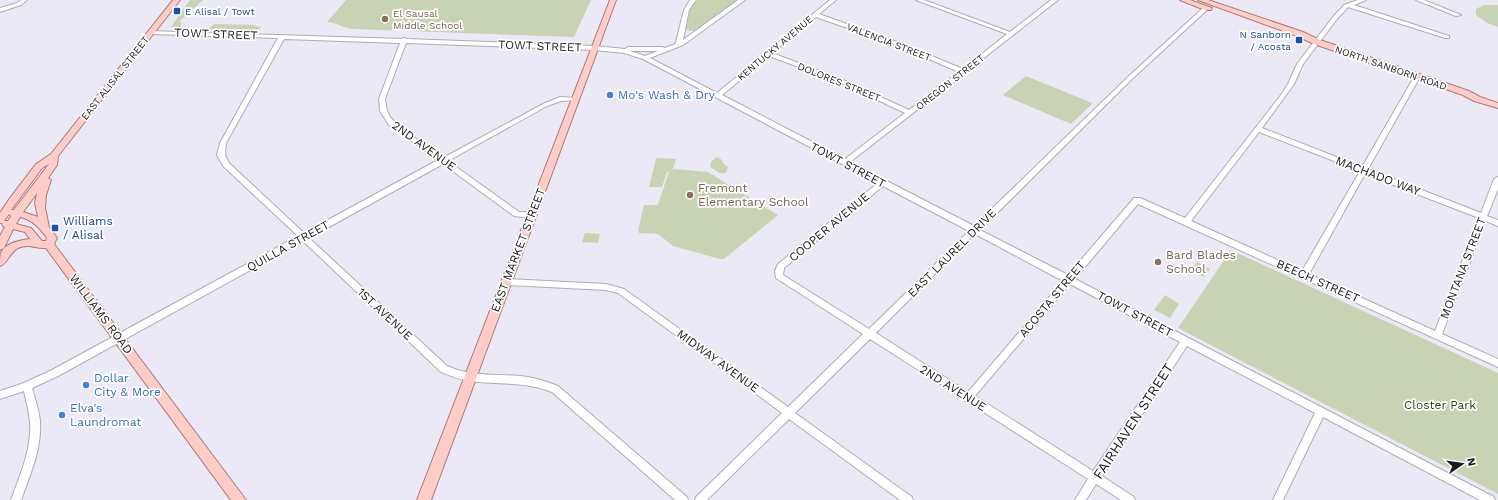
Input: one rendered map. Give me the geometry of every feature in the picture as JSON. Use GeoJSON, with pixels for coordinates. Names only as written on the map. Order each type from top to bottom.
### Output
{"type":"FeatureCollection","features":[{"type":"Feature","properties":{"kind":"main road","name":"EAST ALISAL STREET"},"geometry":{"type":"LineString","coordinates":[[0,246],[10,224],[53,160],[177,0]]}},
{"type":"Feature","properties":{"kind":"main road","name":"EAST MARKET STREET"},"geometry":{"type":"LineString","coordinates":[[424,500],[613,0]]}},
{"type":"Feature","properties":{"kind":"main road","name":"NORTH SANBORN ROAD"},"geometry":{"type":"LineString","coordinates":[[1183,0],[1205,2],[1299,39],[1317,42]]}},
{"type":"Feature","properties":{"kind":"main road","name":"EAST LAUREL DRIVE"},"geometry":{"type":"LineString","coordinates":[[1205,2],[1216,5],[1223,0]]}},
{"type":"Feature","properties":{"kind":"main road","name":"NORTH SANBORN ROAD"},"geometry":{"type":"LineString","coordinates":[[1216,5],[1300,34],[1317,42],[1466,93],[1477,99],[1498,106]]}},
{"type":"Feature","properties":{"kind":"main road","name":"NORTH SANBORN ROAD"},"geometry":{"type":"LineString","coordinates":[[1466,93],[1478,94],[1498,100]]}},
{"type":"Feature","properties":{"kind":"main road","name":"EAST ALISAL STREET"},"geometry":{"type":"LineString","coordinates":[[1,216],[39,166],[53,160]]}},
{"type":"Feature","properties":{"kind":"main road"},"geometry":{"type":"LineString","coordinates":[[44,228],[45,222],[41,212],[40,197],[53,160]]}},
{"type":"Feature","properties":{"kind":"main road"},"geometry":{"type":"LineString","coordinates":[[1,216],[17,213],[33,217],[44,228]]}},
{"type":"Feature","properties":{"kind":"main road"},"geometry":{"type":"LineString","coordinates":[[1,216],[10,224],[28,230],[40,245],[49,244]]}},
{"type":"Feature","properties":{"kind":"main road","name":"WILLIAMS ROAD"},"geometry":{"type":"LineString","coordinates":[[44,228],[52,238],[49,244],[239,500]]}},
{"type":"Feature","properties":{"kind":"main road"},"geometry":{"type":"LineString","coordinates":[[0,262],[5,253],[12,247],[22,243],[37,242]]}},
{"type":"Feature","properties":{"kind":"street"},"geometry":{"type":"LineString","coordinates":[[0,10],[19,4],[24,0]]}},
{"type":"Feature","properties":{"kind":"street"},"geometry":{"type":"LineString","coordinates":[[676,47],[688,6],[693,0]]}},
{"type":"Feature","properties":{"kind":"street"},"geometry":{"type":"LineString","coordinates":[[645,58],[676,47],[742,0]]}},
{"type":"Feature","properties":{"kind":"street","name":"KENTUCKY AVENUE"},"geometry":{"type":"LineString","coordinates":[[718,96],[833,0]]}},
{"type":"Feature","properties":{"kind":"street"},"geometry":{"type":"LineString","coordinates":[[919,0],[1011,34]]}},
{"type":"Feature","properties":{"kind":"street"},"geometry":{"type":"LineString","coordinates":[[1186,222],[1287,90],[1298,67],[1335,18],[1349,5],[1363,0]]}},
{"type":"Feature","properties":{"kind":"street"},"geometry":{"type":"LineString","coordinates":[[1419,0],[1458,15]]}},
{"type":"Feature","properties":{"kind":"street","name":"OREGON STREET"},"geometry":{"type":"LineString","coordinates":[[844,163],[1011,34],[1051,1]]}},
{"type":"Feature","properties":{"kind":"street","name":"EAST LAUREL DRIVE"},"geometry":{"type":"LineString","coordinates":[[700,500],[1143,65],[1205,2]]}},
{"type":"Feature","properties":{"kind":"street"},"geometry":{"type":"LineString","coordinates":[[1349,5],[1447,37]]}},
{"type":"Feature","properties":{"kind":"street","name":"VALENCIA STREET"},"geometry":{"type":"LineString","coordinates":[[815,16],[888,40],[963,71]]}},
{"type":"Feature","properties":{"kind":"street"},"geometry":{"type":"LineString","coordinates":[[682,27],[688,32],[700,31]]}},
{"type":"Feature","properties":{"kind":"street","name":"TOWT STREET"},"geometry":{"type":"LineString","coordinates":[[151,32],[608,48],[629,52],[645,58],[974,231],[1069,279],[1478,497],[1490,500]]}},
{"type":"Feature","properties":{"kind":"street","name":"1ST AVENUE"},"geometry":{"type":"LineString","coordinates":[[282,36],[225,138],[221,151],[222,159],[226,164],[440,366],[452,374],[470,377],[535,382],[545,384],[556,389],[683,500]]}},
{"type":"Feature","properties":{"kind":"street","name":"2ND AVENUE"},"geometry":{"type":"LineString","coordinates":[[404,40],[382,100],[382,109],[386,116],[392,123],[517,214],[532,215]]}},
{"type":"Feature","properties":{"kind":"street"},"geometry":{"type":"LineString","coordinates":[[608,48],[667,50]]}},
{"type":"Feature","properties":{"kind":"street","name":"DOLORES STREET"},"geometry":{"type":"LineString","coordinates":[[768,54],[840,81],[910,113]]}},
{"type":"Feature","properties":{"kind":"street"},"geometry":{"type":"LineString","coordinates":[[1304,275],[1417,77]]}},
{"type":"Feature","properties":{"kind":"street","name":"QUILLA STREET"},"geometry":{"type":"LineString","coordinates":[[0,395],[27,386],[55,373],[549,103],[560,99],[576,99]]}},
{"type":"Feature","properties":{"kind":"street","name":"MACHADO WAY"},"geometry":{"type":"LineString","coordinates":[[1258,129],[1498,223]]}},
{"type":"Feature","properties":{"kind":"street","name":"MONTANA STREET"},"geometry":{"type":"LineString","coordinates":[[1437,336],[1498,179]]}},
{"type":"Feature","properties":{"kind":"street","name":"COOPER AVENUE"},"geometry":{"type":"LineString","coordinates":[[779,274],[781,266],[882,183]]}},
{"type":"Feature","properties":{"kind":"street","name":"BEECH STREET"},"geometry":{"type":"LineString","coordinates":[[1137,200],[1498,363]]}},
{"type":"Feature","properties":{"kind":"street","name":"ACOSTA STREET"},"geometry":{"type":"LineString","coordinates":[[968,398],[1137,200]]}},
{"type":"Feature","properties":{"kind":"street","name":"2ND AVENUE"},"geometry":{"type":"LineString","coordinates":[[779,274],[781,278],[1130,500]]}},
{"type":"Feature","properties":{"kind":"street","name":"MIDWAY AVENUE"},"geometry":{"type":"LineString","coordinates":[[506,282],[606,287],[620,291],[908,500]]}},
{"type":"Feature","properties":{"kind":"street","name":"FAIRHAVEN STREET"},"geometry":{"type":"LineString","coordinates":[[1080,500],[1186,341]]}},
{"type":"Feature","properties":{"kind":"street"},"geometry":{"type":"LineString","coordinates":[[16,500],[31,455],[35,433],[34,414],[27,386]]}},
{"type":"Feature","properties":{"kind":"street"},"geometry":{"type":"LineString","coordinates":[[1278,500],[1321,412]]}},
{"type":"Feature","properties":{"kind":"green space"},"geometry":{"type":"Polygon","coordinates":[[[190,0],[203,0],[180,21],[182,24],[179,28],[171,27],[190,0]]]}},
{"type":"Feature","properties":{"kind":"green space"},"geometry":{"type":"Polygon","coordinates":[[[346,0],[591,0],[573,37],[354,29],[327,22],[346,0]]]}},
{"type":"Feature","properties":{"kind":"green space"},"geometry":{"type":"Polygon","coordinates":[[[698,0],[737,0],[695,31],[690,31],[686,29],[691,7],[698,0]]]}},
{"type":"Feature","properties":{"kind":"green space"},"geometry":{"type":"Polygon","coordinates":[[[1484,5],[1498,5],[1498,27],[1487,23],[1476,15],[1476,9],[1484,5]]]}},
{"type":"Feature","properties":{"kind":"green space"},"geometry":{"type":"Polygon","coordinates":[[[214,24],[256,25],[254,26],[261,27],[258,30],[208,29],[214,24]]]}},
{"type":"Feature","properties":{"kind":"green space"},"geometry":{"type":"Polygon","coordinates":[[[1026,76],[1093,103],[1071,124],[1003,95],[1026,76]]]}},
{"type":"Feature","properties":{"kind":"green space"},"geometry":{"type":"Polygon","coordinates":[[[716,157],[720,158],[728,167],[726,173],[720,173],[710,167],[711,162],[716,157]]]}},
{"type":"Feature","properties":{"kind":"green space"},"geometry":{"type":"Polygon","coordinates":[[[656,158],[676,159],[673,169],[667,172],[662,187],[649,187],[656,158]]]}},
{"type":"Feature","properties":{"kind":"green space"},"geometry":{"type":"Polygon","coordinates":[[[675,169],[708,172],[778,215],[724,259],[673,246],[658,234],[639,233],[638,230],[644,205],[658,205],[669,171],[675,169]]]}},
{"type":"Feature","properties":{"kind":"green space"},"geometry":{"type":"Polygon","coordinates":[[[585,233],[600,234],[598,243],[582,242],[585,233]]]}},
{"type":"Feature","properties":{"kind":"green space","name":"Closter Park"},"geometry":{"type":"Polygon","coordinates":[[[1231,250],[1498,373],[1498,494],[1178,328],[1231,250]]]}},
{"type":"Feature","properties":{"kind":"green space"},"geometry":{"type":"Polygon","coordinates":[[[1197,262],[1210,269],[1204,277],[1191,271],[1197,262]]]}},
{"type":"Feature","properties":{"kind":"green space"},"geometry":{"type":"Polygon","coordinates":[[[1165,295],[1179,304],[1170,318],[1154,310],[1165,295]]]}},
{"type":"Feature","properties":{"kind":"place","name":"E Alisal / Towt"},"geometry":{"type":"Point","coordinates":[177,11]}},
{"type":"Feature","properties":{"kind":"place","name":"El Sausal Middle School"},"geometry":{"type":"Point","coordinates":[385,19]}},
{"type":"Feature","properties":{"kind":"place","name":"N Sanborn / Acosta"},"geometry":{"type":"Point","coordinates":[1299,40]}},
{"type":"Feature","properties":{"kind":"place","name":"Mo's Wash & Dry"},"geometry":{"type":"Point","coordinates":[610,95]}},
{"type":"Feature","properties":{"kind":"place","name":"Fremont Elementary School"},"geometry":{"type":"Point","coordinates":[690,195]}},
{"type":"Feature","properties":{"kind":"place","name":"Williams / Alisal"},"geometry":{"type":"Point","coordinates":[55,228]}},
{"type":"Feature","properties":{"kind":"place","name":"Bard Blades School"},"geometry":{"type":"Point","coordinates":[1158,262]}},
{"type":"Feature","properties":{"kind":"place","name":"Dollar City & More"},"geometry":{"type":"Point","coordinates":[86,385]}},
{"type":"Feature","properties":{"kind":"place","name":"Elva's Laundromat"},"geometry":{"type":"Point","coordinates":[62,415]}}]}
